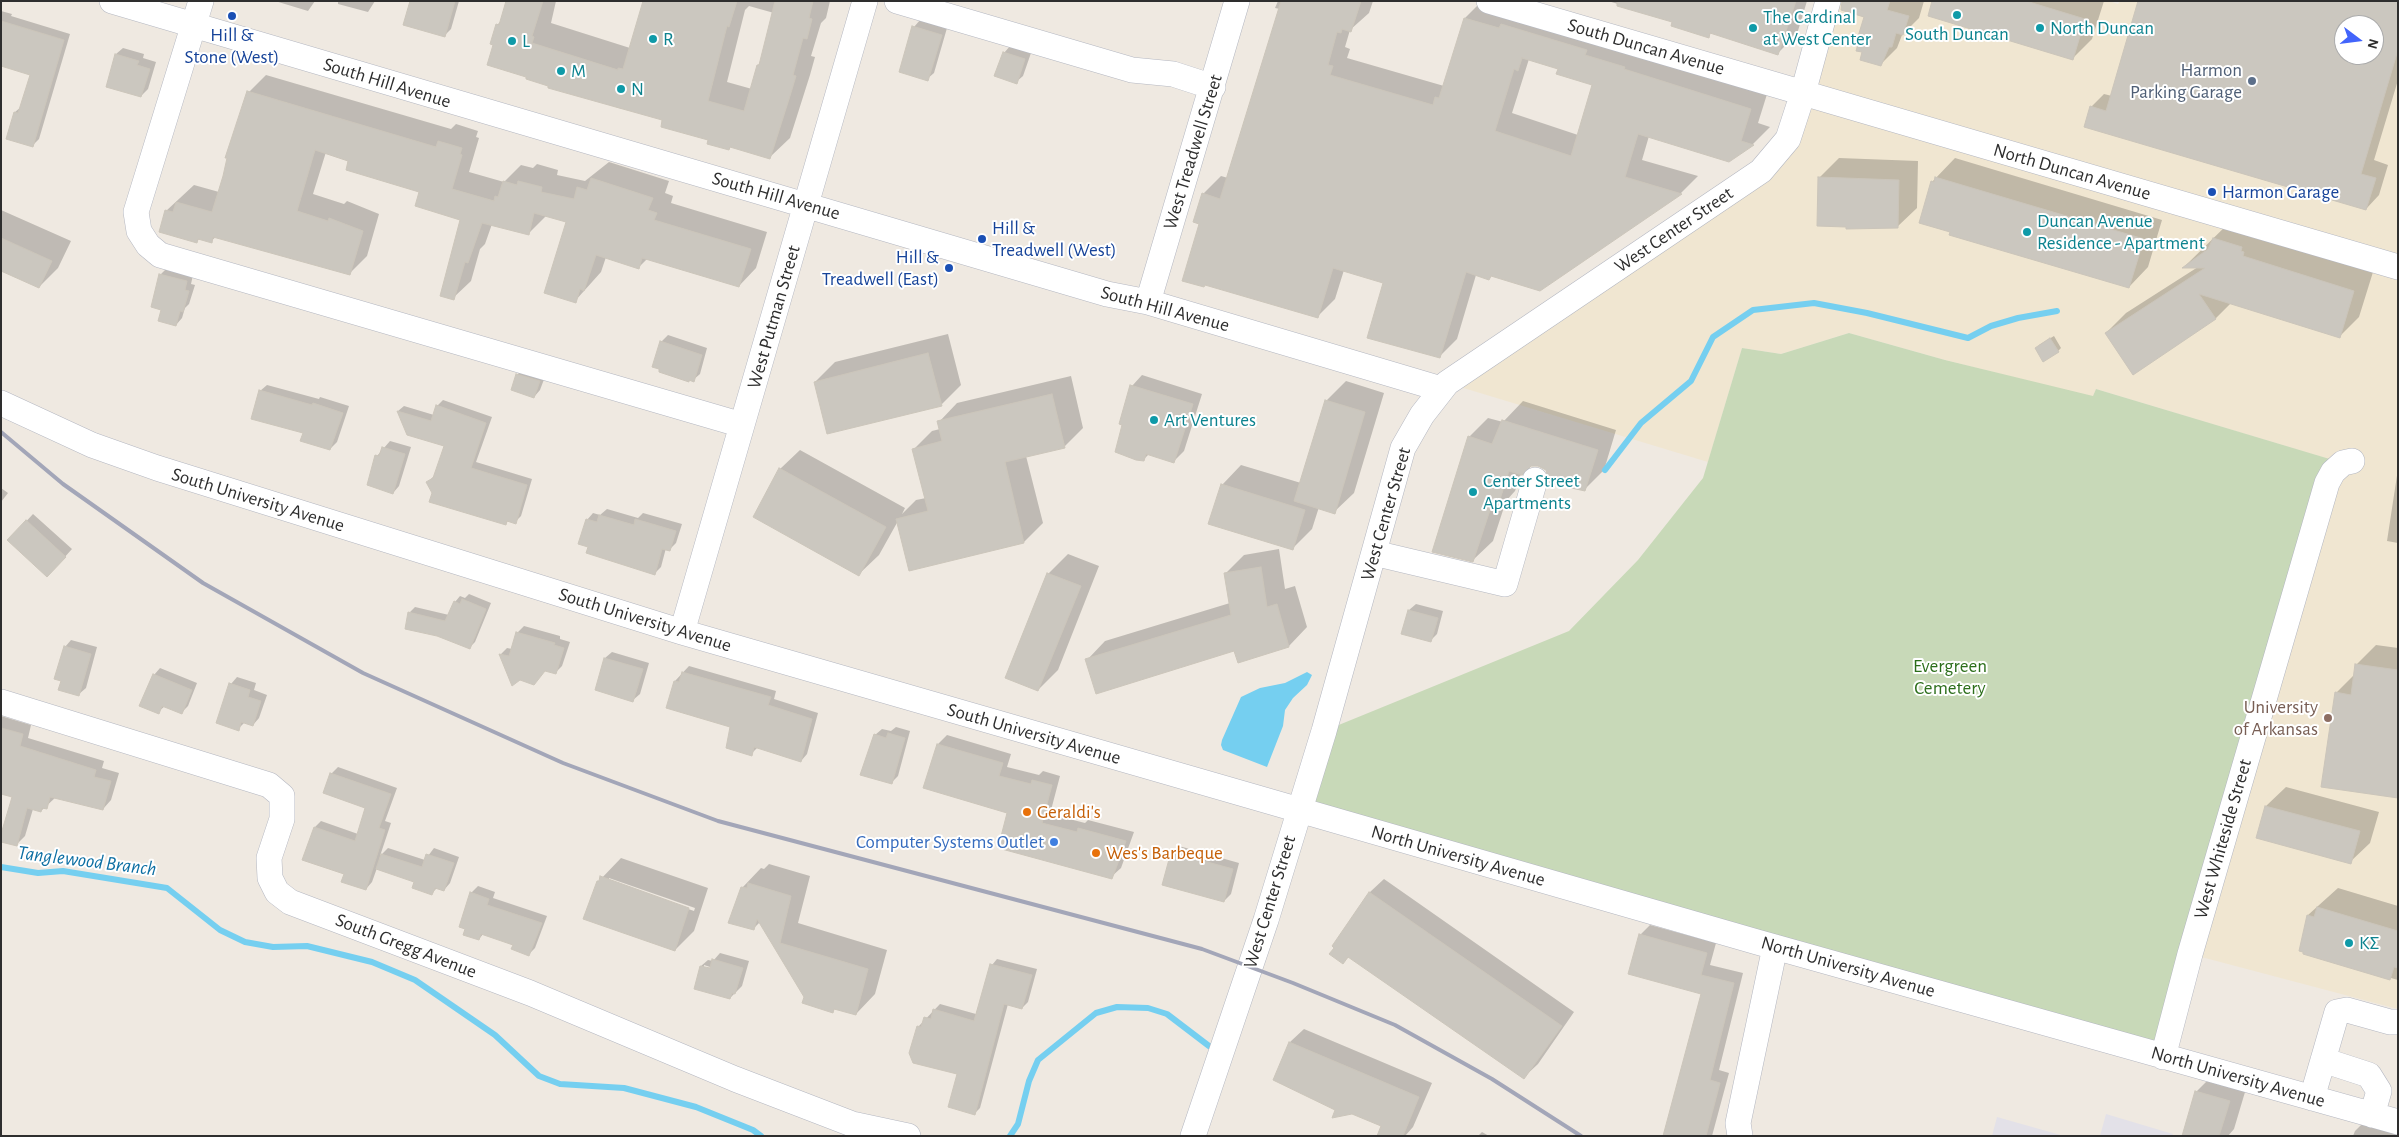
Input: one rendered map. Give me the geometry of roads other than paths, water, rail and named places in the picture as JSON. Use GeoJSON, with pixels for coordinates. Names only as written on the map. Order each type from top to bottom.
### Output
{"type":"FeatureCollection","features":[{"type":"Feature","properties":{"kind":"street","name":"South Hill Avenue"},"geometry":{"type":"LineString","coordinates":[[112,1],[807,204],[1107,294],[1148,302],[1441,388]]}},
{"type":"Feature","properties":{"kind":"street"},"geometry":{"type":"LineString","coordinates":[[202,1],[136,212],[139,231],[148,245],[160,255],[742,425]]}},
{"type":"Feature","properties":{"kind":"street","name":"West Putman Street"},"geometry":{"type":"LineString","coordinates":[[682,632],[865,1]]}},
{"type":"Feature","properties":{"kind":"street"},"geometry":{"type":"LineString","coordinates":[[897,1],[1132,70],[1173,74],[1213,87]]}},
{"type":"Feature","properties":{"kind":"street","name":"West Treadwell Street"},"geometry":{"type":"LineString","coordinates":[[1148,302],[1237,1]]}},
{"type":"Feature","properties":{"kind":"street","name":"South Duncan Avenue"},"geometry":{"type":"LineString","coordinates":[[1489,1],[1803,93]]}},
{"type":"Feature","properties":{"kind":"street","name":"West Center Street"},"geometry":{"type":"LineString","coordinates":[[1193,1136],[1266,920],[1324,731],[1403,448],[1422,415],[1441,388],[1761,171],[1788,139],[1803,93],[1828,1]]}},
{"type":"Feature","properties":{"kind":"street","name":"North Duncan Avenue"},"geometry":{"type":"LineString","coordinates":[[1803,93],[2397,263]]}},
{"type":"Feature","properties":{"kind":"street","name":"South University Avenue"},"geometry":{"type":"LineString","coordinates":[[1,403],[92,445],[157,468],[682,632],[1298,811]]}},
{"type":"Feature","properties":{"kind":"street","name":"West Whiteside Street"},"geometry":{"type":"LineString","coordinates":[[2163,1056],[2193,944],[2327,483],[2333,472],[2343,463],[2352,461]]}},
{"type":"Feature","properties":{"kind":"street"},"geometry":{"type":"LineString","coordinates":[[1374,553],[1506,584],[1535,480]]}},
{"type":"Feature","properties":{"kind":"street","name":"South Gregg Avenue"},"geometry":{"type":"LineString","coordinates":[[1,702],[269,785],[282,796],[282,819],[269,858],[270,878],[277,892],[290,902],[530,993],[735,1080],[852,1124],[908,1136]]}},
{"type":"Feature","properties":{"kind":"street","name":"North University Avenue"},"geometry":{"type":"LineString","coordinates":[[1298,811],[2398,1122]]}},
{"type":"Feature","properties":{"kind":"street"},"geometry":{"type":"LineString","coordinates":[[1740,1136],[1738,1123],[1775,947]]}},
{"type":"Feature","properties":{"kind":"street"},"geometry":{"type":"LineString","coordinates":[[2312,1098],[2338,1012],[2347,1010],[2390,1022],[2398,1022]]}},
{"type":"Feature","properties":{"kind":"street"},"geometry":{"type":"LineString","coordinates":[[2323,1060],[2369,1075],[2388,1093],[2372,1115]]}},
{"type":"Feature","properties":{"kind":"water"},"geometry":{"type":"Polygon","coordinates":[[[1307,672],[1312,675],[1307,685],[1293,698],[1285,710],[1283,726],[1267,767],[1223,750],[1222,740],[1241,697],[1260,688],[1285,683],[1307,672]]]}},
{"type":"Feature","properties":{"kind":"waterway"},"geometry":{"type":"LineString","coordinates":[[1605,470],[1641,423],[1691,381],[1713,337],[1753,310],[1814,303],[1867,313],[1968,338],[1991,326],[2018,318],[2057,311]]}},
{"type":"Feature","properties":{"kind":"waterway","name":"Tanglewood Branch"},"geometry":{"type":"LineString","coordinates":[[1,867],[38,873],[63,871],[167,888],[220,930],[245,942],[273,947],[307,946],[372,962],[415,980],[495,1035],[539,1076],[560,1084],[624,1088],[696,1107],[753,1130],[761,1136]]}},
{"type":"Feature","properties":{"kind":"waterway","name":"Tanglewood Branch"},"geometry":{"type":"LineString","coordinates":[[1010,1136],[1018,1124],[1029,1081],[1038,1060],[1096,1013],[1117,1007],[1148,1008],[1167,1014],[1209,1046]]}},
{"type":"Feature","properties":{"kind":"railway"},"geometry":{"type":"LineString","coordinates":[[1,432],[63,484],[203,583],[363,673],[563,763],[718,821],[1202,949],[1293,983],[1395,1025],[1492,1079],[1581,1136]]}},
{"type":"Feature","properties":{"kind":"place","name":"South Duncan"},"geometry":{"type":"Point","coordinates":[1957,15]}},
{"type":"Feature","properties":{"kind":"place","name":"Hill & Stone (West)"},"geometry":{"type":"Point","coordinates":[232,16]}},
{"type":"Feature","properties":{"kind":"place","name":"The Cardinal at West Center"},"geometry":{"type":"Point","coordinates":[1753,28]}},
{"type":"Feature","properties":{"kind":"place","name":"North Duncan"},"geometry":{"type":"Point","coordinates":[2040,28]}},
{"type":"Feature","properties":{"kind":"place","name":"R"},"geometry":{"type":"Point","coordinates":[653,39]}},
{"type":"Feature","properties":{"kind":"place","name":"L"},"geometry":{"type":"Point","coordinates":[512,41]}},
{"type":"Feature","properties":{"kind":"place","name":"M"},"geometry":{"type":"Point","coordinates":[561,71]}},
{"type":"Feature","properties":{"kind":"place","name":"Harmon Parking Garage"},"geometry":{"type":"Point","coordinates":[2252,81]}},
{"type":"Feature","properties":{"kind":"place","name":"N"},"geometry":{"type":"Point","coordinates":[621,89]}},
{"type":"Feature","properties":{"kind":"place","name":"Harmon Garage"},"geometry":{"type":"Point","coordinates":[2212,192]}},
{"type":"Feature","properties":{"kind":"place","name":"Duncan Avenue Residence - Apartment"},"geometry":{"type":"Point","coordinates":[2027,232]}},
{"type":"Feature","properties":{"kind":"place","name":"Hill & Treadwell (West)"},"geometry":{"type":"Point","coordinates":[982,239]}},
{"type":"Feature","properties":{"kind":"place","name":"Hill & Treadwell (East)"},"geometry":{"type":"Point","coordinates":[949,268]}},
{"type":"Feature","properties":{"kind":"place","name":"Art Ventures"},"geometry":{"type":"Point","coordinates":[1154,420]}},
{"type":"Feature","properties":{"kind":"place","name":"Center Street Apartments"},"geometry":{"type":"Point","coordinates":[1473,492]}},
{"type":"Feature","properties":{"kind":"place","name":"University of Arkansas"},"geometry":{"type":"Point","coordinates":[2328,718]}},
{"type":"Feature","properties":{"kind":"place","name":"Geraldi's"},"geometry":{"type":"Point","coordinates":[1027,812]}},
{"type":"Feature","properties":{"kind":"place","name":"Computer Systems Outlet"},"geometry":{"type":"Point","coordinates":[1054,842]}},
{"type":"Feature","properties":{"kind":"place","name":"Wes's Barbeque"},"geometry":{"type":"Point","coordinates":[1096,853]}},
{"type":"Feature","properties":{"kind":"place","name":"ΚΣ"},"geometry":{"type":"Point","coordinates":[2349,943]}},
{"type":"Feature","properties":{"kind":"park label","name":"Evergreen Cemetery"},"geometry":{"type":"Point","coordinates":[1950,677]}}]}
